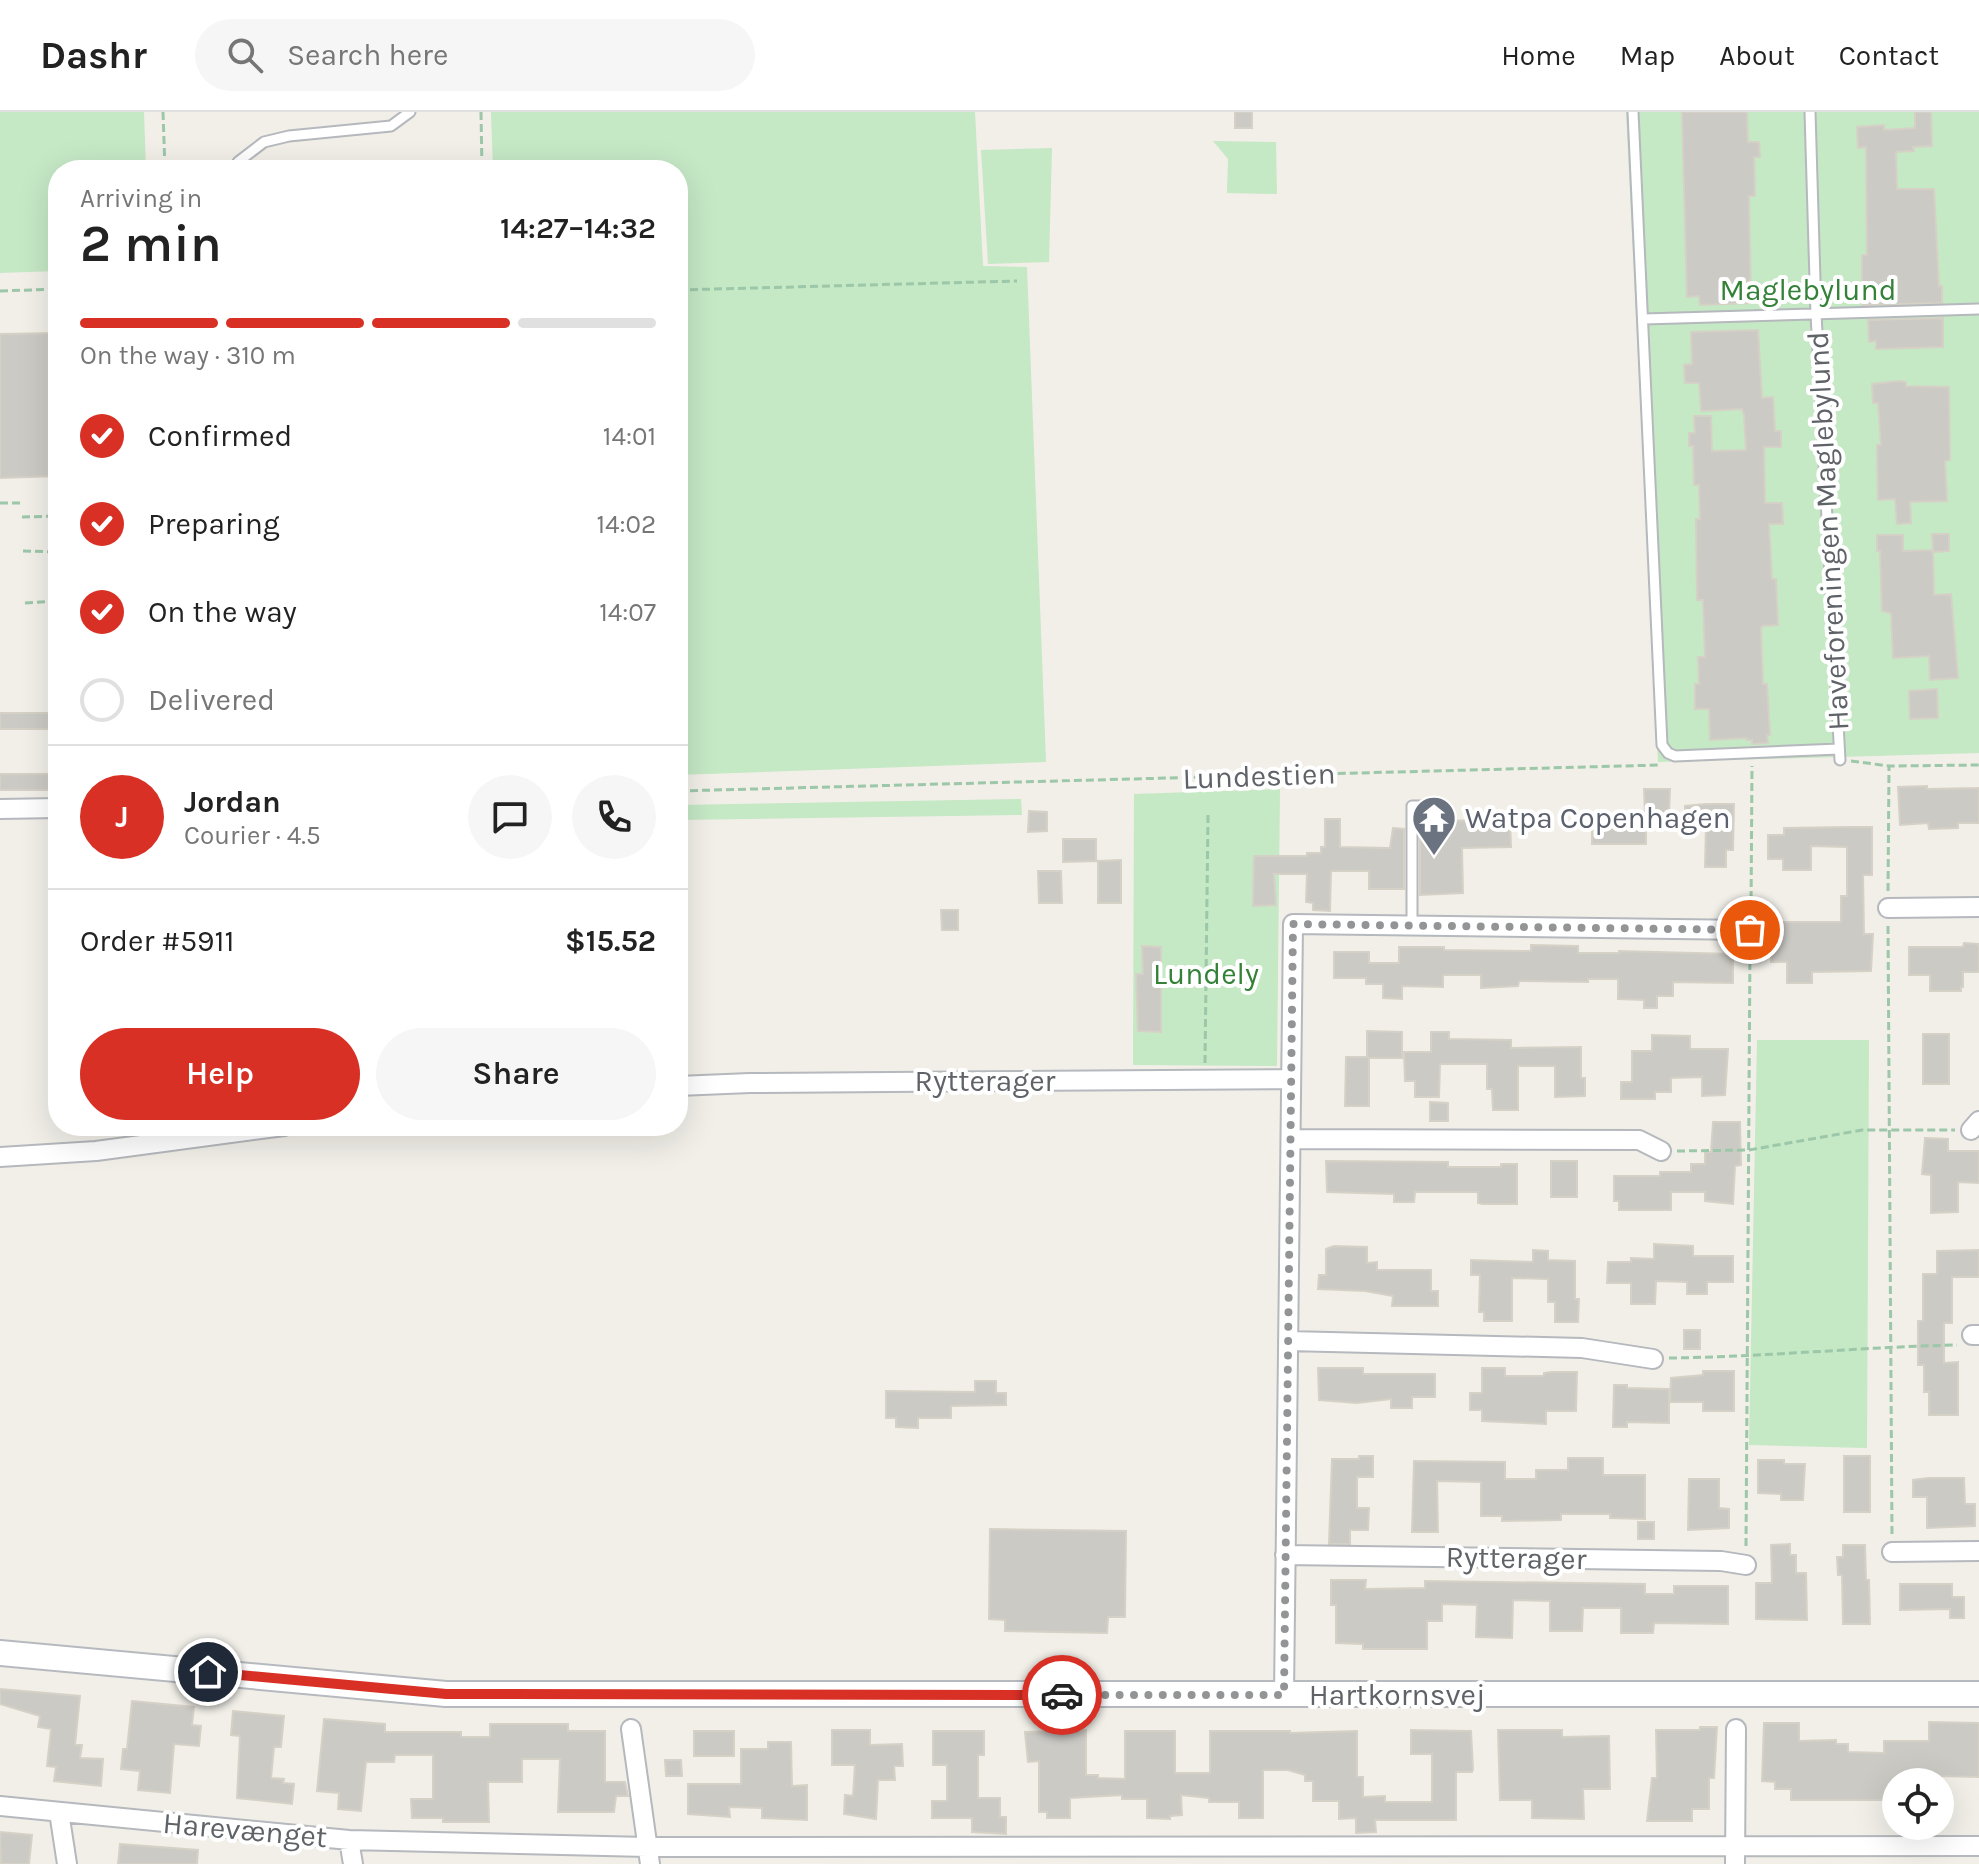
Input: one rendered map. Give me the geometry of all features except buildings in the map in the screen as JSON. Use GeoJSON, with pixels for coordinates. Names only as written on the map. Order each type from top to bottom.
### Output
{"type":"FeatureCollection","features":[{"type":"Feature","properties":{"kind":"street"},"geometry":{"type":"LineString","coordinates":[[0,809],[48,808]]}},
{"type":"Feature","properties":{"kind":"street"},"geometry":{"type":"LineString","coordinates":[[1888,908],[1979,907]]}},
{"type":"Feature","properties":{"kind":"street"},"geometry":{"type":"LineString","coordinates":[[1284,1695],[1293,924],[1750,930]]}},
{"type":"Feature","properties":{"kind":"street","name":"Rytterager"},"geometry":{"type":"LineString","coordinates":[[688,1086],[1291,1079]]}},
{"type":"Feature","properties":{"kind":"street"},"geometry":{"type":"LineString","coordinates":[[0,1157],[96,1151],[209,1136]]}},
{"type":"Feature","properties":{"kind":"street"},"geometry":{"type":"LineString","coordinates":[[1291,1139],[1639,1140],[1661,1151]]}},
{"type":"Feature","properties":{"kind":"street"},"geometry":{"type":"LineString","coordinates":[[1288,1341],[1582,1348],[1653,1359]]}},
{"type":"Feature","properties":{"kind":"street"},"geometry":{"type":"LineString","coordinates":[[1892,1552],[1979,1551]]}},
{"type":"Feature","properties":{"kind":"street","name":"Rytterager"},"geometry":{"type":"LineString","coordinates":[[1285,1555],[1721,1561],[1746,1565]]}},
{"type":"Feature","properties":{"kind":"street","name":"Hartkornsvej"},"geometry":{"type":"LineString","coordinates":[[0,1653],[446,1694],[1979,1694]]}},
{"type":"Feature","properties":{"kind":"street"},"geometry":{"type":"LineString","coordinates":[[631,1729],[648,1856]]}},
{"type":"Feature","properties":{"kind":"street"},"geometry":{"type":"LineString","coordinates":[[1736,1729],[1736,1855]]}},
{"type":"Feature","properties":{"kind":"street","name":"Harevænget"},"geometry":{"type":"LineString","coordinates":[[0,1806],[349,1840],[648,1856],[1736,1855],[1979,1846]]}},
{"type":"Feature","properties":{"kind":"street"},"geometry":{"type":"LineString","coordinates":[[59,1812],[67,1864]]}},
{"type":"Feature","properties":{"kind":"street"},"geometry":{"type":"LineString","coordinates":[[349,1840],[353,1864]]}},
{"type":"Feature","properties":{"kind":"lane"},"geometry":{"type":"LineString","coordinates":[[241,160],[264,142],[289,136],[391,126],[410,112]]}},
{"type":"Feature","properties":{"kind":"lane","name":"Haveforeningen Maglebylund"},"geometry":{"type":"LineString","coordinates":[[1633,112],[1662,745],[1675,756],[1840,754],[1816,314],[1810,112]]}},
{"type":"Feature","properties":{"kind":"lane","name":"Haveforeningen Maglebylund"},"geometry":{"type":"LineString","coordinates":[[1644,319],[1979,309]]}},
{"type":"Feature","properties":{"kind":"lane"},"geometry":{"type":"LineString","coordinates":[[1412,926],[1412,806],[1423,806]]}},
{"type":"Feature","properties":{"kind":"path"},"geometry":{"type":"LineString","coordinates":[[163,112],[165,160]]}},
{"type":"Feature","properties":{"kind":"path"},"geometry":{"type":"LineString","coordinates":[[481,112],[482,160]]}},
{"type":"Feature","properties":{"kind":"path"},"geometry":{"type":"LineString","coordinates":[[688,290],[1017,281]]}},
{"type":"Feature","properties":{"kind":"path"},"geometry":{"type":"LineString","coordinates":[[0,291],[48,289]]}},
{"type":"Feature","properties":{"kind":"path"},"geometry":{"type":"LineString","coordinates":[[0,503],[21,503]]}},
{"type":"Feature","properties":{"kind":"path"},"geometry":{"type":"LineString","coordinates":[[22,517],[48,516]]}},
{"type":"Feature","properties":{"kind":"path"},"geometry":{"type":"LineString","coordinates":[[23,551],[48,552]]}},
{"type":"Feature","properties":{"kind":"path"},"geometry":{"type":"LineString","coordinates":[[25,603],[48,602]]}},
{"type":"Feature","properties":{"kind":"path"},"geometry":{"type":"LineString","coordinates":[[1840,754],[1889,766],[1979,765]]}},
{"type":"Feature","properties":{"kind":"path"},"geometry":{"type":"LineString","coordinates":[[1746,1565],[1752,762]]}},
{"type":"Feature","properties":{"kind":"path","name":"Lundestien"},"geometry":{"type":"LineString","coordinates":[[688,791],[1673,765]]}},
{"type":"Feature","properties":{"kind":"path"},"geometry":{"type":"LineString","coordinates":[[1889,766],[1892,1552]]}},
{"type":"Feature","properties":{"kind":"path"},"geometry":{"type":"LineString","coordinates":[[1205,1079],[1208,815]]}},
{"type":"Feature","properties":{"kind":"path"},"geometry":{"type":"LineString","coordinates":[[1661,1151],[1749,1150],[1862,1130],[1975,1126]]}},
{"type":"Feature","properties":{"kind":"path"},"geometry":{"type":"LineString","coordinates":[[1653,1359],[1746,1357],[1890,1346],[1968,1345],[1976,1335]]}},
{"type":"Feature","properties":{"kind":"green space"},"geometry":{"type":"Polygon","coordinates":[[[0,112],[144,112],[146,160],[48,160],[48,271],[0,273],[0,112]]]}},
{"type":"Feature","properties":{"kind":"green space"},"geometry":{"type":"Polygon","coordinates":[[[491,112],[975,112],[983,266],[1027,267],[1046,762],[688,775],[688,160],[493,160],[491,112]]]}},
{"type":"Feature","properties":{"kind":"green space","name":"Maglebylund"},"geometry":{"type":"Polygon","coordinates":[[[1626,112],[1979,112],[1979,753],[1658,762],[1626,112]]]}},
{"type":"Feature","properties":{"kind":"green space"},"geometry":{"type":"Polygon","coordinates":[[[1213,141],[1276,142],[1277,194],[1227,193],[1228,159],[1213,141]]]}},
{"type":"Feature","properties":{"kind":"green space"},"geometry":{"type":"Polygon","coordinates":[[[1052,148],[1049,262],[988,264],[981,150],[1052,148]]]}},
{"type":"Feature","properties":{"kind":"green space","name":"Lundely"},"geometry":{"type":"Polygon","coordinates":[[[1280,789],[1277,1066],[1133,1065],[1134,794],[1280,789]]]}},
{"type":"Feature","properties":{"kind":"green space"},"geometry":{"type":"Polygon","coordinates":[[[1021,799],[1022,815],[688,820],[688,805],[1021,799]]]}},
{"type":"Feature","properties":{"kind":"green space"},"geometry":{"type":"Polygon","coordinates":[[[1757,1040],[1869,1040],[1867,1448],[1749,1445],[1757,1040]]]}},
{"type":"Feature","properties":{"kind":"way so far"},"geometry":{"type":"LineString","coordinates":[[1062,1695],[1284,1695],[1293,924],[1750,930]]}},
{"type":"Feature","properties":{"kind":"place","name":"Watpa Copenhagen"},"geometry":{"type":"Point","coordinates":[1434,857]}},
{"type":"Feature","properties":{"kind":"route"},"geometry":{"type":"LineString","coordinates":[[208,1672],[446,1694],[1062,1695]]}}]}
